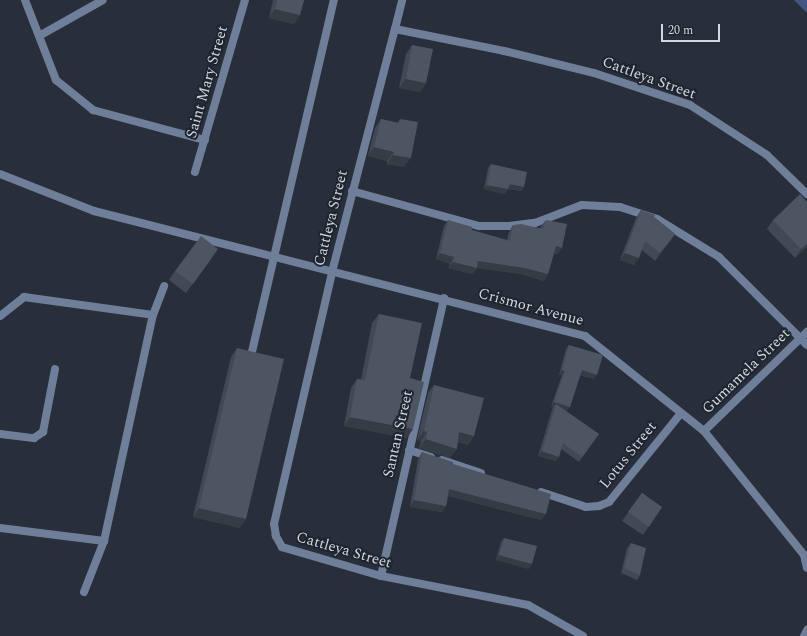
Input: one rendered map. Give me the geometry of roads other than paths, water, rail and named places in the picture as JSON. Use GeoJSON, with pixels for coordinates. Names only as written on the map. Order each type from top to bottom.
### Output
{"type":"FeatureCollection","features":[{"type":"Feature","properties":{"kind":"street"},"geometry":{"type":"LineString","coordinates":[[25,0],[56,80],[93,110],[205,140]]}},
{"type":"Feature","properties":{"kind":"street"},"geometry":{"type":"LineString","coordinates":[[38,36],[103,0]]}},
{"type":"Feature","properties":{"kind":"street","name":"Saint Mary Street"},"geometry":{"type":"LineString","coordinates":[[195,172],[245,0]]}},
{"type":"Feature","properties":{"kind":"street"},"geometry":{"type":"LineString","coordinates":[[251,356],[334,0]]}},
{"type":"Feature","properties":{"kind":"street"},"geometry":{"type":"LineString","coordinates":[[395,29],[402,0]]}},
{"type":"Feature","properties":{"kind":"street","name":"Cattleya Street"},"geometry":{"type":"LineString","coordinates":[[583,636],[528,605],[381,576],[282,547],[276,536],[274,524],[332,272],[395,29],[594,73],[690,105],[767,155],[807,194]]}},
{"type":"Feature","properties":{"kind":"street","name":"Crismor Avenue"},"geometry":{"type":"LineString","coordinates":[[0,174],[94,211],[178,231],[332,272],[444,298],[585,336],[704,431],[804,555],[807,568]]}},
{"type":"Feature","properties":{"kind":"street"},"geometry":{"type":"LineString","coordinates":[[352,192],[479,226],[509,226],[534,223],[582,205],[620,207],[657,219],[719,257],[807,345]]}},
{"type":"Feature","properties":{"kind":"street"},"geometry":{"type":"LineString","coordinates":[[84,592],[104,541],[153,315],[164,286]]}},
{"type":"Feature","properties":{"kind":"street"},"geometry":{"type":"LineString","coordinates":[[0,316],[24,297],[153,315]]}},
{"type":"Feature","properties":{"kind":"street","name":"Santan Street"},"geometry":{"type":"LineString","coordinates":[[381,576],[444,298]]}},
{"type":"Feature","properties":{"kind":"street","name":"Gumamela Street"},"geometry":{"type":"LineString","coordinates":[[704,431],[807,332]]}},
{"type":"Feature","properties":{"kind":"street"},"geometry":{"type":"LineString","coordinates":[[0,434],[34,438],[43,432],[55,369]]}},
{"type":"Feature","properties":{"kind":"street","name":"Lotus Street"},"geometry":{"type":"LineString","coordinates":[[534,490],[586,507],[599,506],[609,502],[681,413]]}},
{"type":"Feature","properties":{"kind":"street"},"geometry":{"type":"LineString","coordinates":[[409,450],[490,476]]}},
{"type":"Feature","properties":{"kind":"street"},"geometry":{"type":"LineString","coordinates":[[0,528],[104,541]]}},
{"type":"Feature","properties":{"kind":"street"},"geometry":{"type":"LineString","coordinates":[[804,636],[807,630]]}}]}
